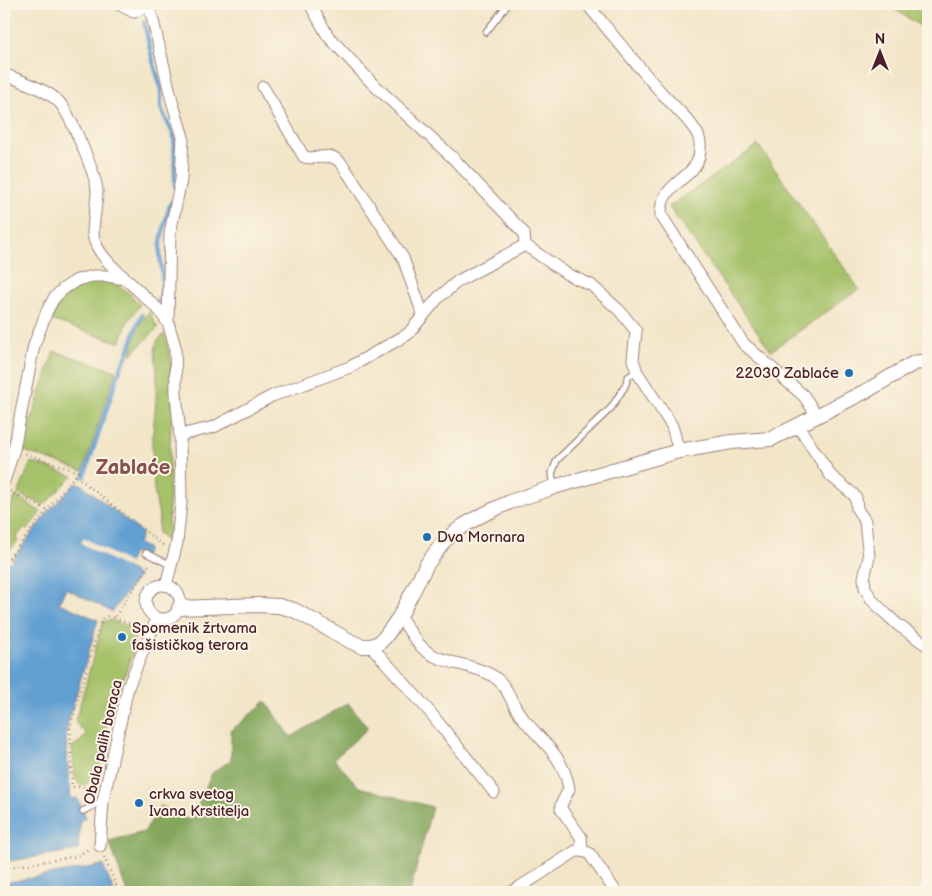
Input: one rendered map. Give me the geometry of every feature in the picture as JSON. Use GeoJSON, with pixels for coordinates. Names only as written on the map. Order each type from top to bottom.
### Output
{"type":"FeatureCollection","features":[{"type":"Feature","properties":{"kind":"street"},"geometry":{"type":"LineString","coordinates":[[118,4],[134,12],[150,4],[172,101],[183,137],[181,180],[170,233],[168,323]]}},
{"type":"Feature","properties":{"kind":"street"},"geometry":{"type":"LineString","coordinates":[[310,4],[328,36],[372,83],[452,157],[524,233],[526,245],[566,274],[590,284],[620,311],[636,331],[633,360],[637,372],[672,426],[680,451]]}},
{"type":"Feature","properties":{"kind":"street"},"geometry":{"type":"LineString","coordinates":[[586,4],[660,92],[690,124],[699,137],[700,150],[698,159],[688,173],[664,196],[661,214],[743,343],[804,396],[817,416]]}},
{"type":"Feature","properties":{"kind":"street"},"geometry":{"type":"LineString","coordinates":[[4,74],[58,100],[64,108],[85,151],[98,190],[93,235],[97,244],[111,266],[159,310],[168,323],[175,346],[176,394],[180,435],[181,503],[179,532],[166,585]]}},
{"type":"Feature","properties":{"kind":"street"},"geometry":{"type":"LineString","coordinates":[[263,87],[304,157],[310,159],[333,156],[344,167],[403,258],[423,316]]}},
{"type":"Feature","properties":{"kind":"street"},"geometry":{"type":"LineString","coordinates":[[180,435],[214,427],[272,396],[350,368],[408,334],[438,298],[458,281],[526,245]]}},
{"type":"Feature","properties":{"kind":"street"},"geometry":{"type":"LineString","coordinates":[[6,486],[34,345],[47,310],[54,298],[76,280],[93,276],[126,279]]}},
{"type":"Feature","properties":{"kind":"street"},"geometry":{"type":"LineString","coordinates":[[178,608],[279,606],[294,610],[361,646],[371,646],[379,643],[385,637],[400,616],[427,564],[445,540],[480,516],[510,502],[554,487],[680,451],[732,442],[771,439],[868,390],[914,363],[928,363]]}},
{"type":"Feature","properties":{"kind":"street"},"geometry":{"type":"LineString","coordinates":[[798,426],[831,476],[856,498],[857,509],[865,521],[868,557],[864,578],[865,588],[872,600],[898,625],[928,646]]}},
{"type":"Feature","properties":{"kind":"street"},"geometry":{"type":"LineString","coordinates":[[158,585],[166,585],[177,592],[179,598],[178,608],[176,613],[168,618],[157,618],[146,607],[147,596],[158,585]]}},
{"type":"Feature","properties":{"kind":"street"},"geometry":{"type":"LineString","coordinates":[[400,616],[426,651],[491,674],[505,687],[518,711],[558,757],[569,790],[561,805],[562,809],[581,837],[582,851]]}},
{"type":"Feature","properties":{"kind":"street","name":"Obala palih boraca"},"geometry":{"type":"LineString","coordinates":[[97,846],[99,803],[128,687],[157,618]]}},
{"type":"Feature","properties":{"kind":"street"},"geometry":{"type":"LineString","coordinates":[[371,646],[429,711],[494,792]]}},
{"type":"Feature","properties":{"kind":"street"},"geometry":{"type":"LineString","coordinates":[[512,892],[576,851],[589,853],[616,892]]}},
{"type":"Feature","properties":{"kind":"lane"},"geometry":{"type":"LineString","coordinates":[[486,32],[508,4]]}},
{"type":"Feature","properties":{"kind":"lane"},"geometry":{"type":"LineString","coordinates":[[554,487],[552,473],[557,460],[611,408],[628,378],[637,372]]}},
{"type":"Feature","properties":{"kind":"lane"},"geometry":{"type":"LineString","coordinates":[[146,553],[171,566]]}},
{"type":"Feature","properties":{"kind":"lane"},"geometry":{"type":"LineString","coordinates":[[83,811],[99,803]]}},
{"type":"Feature","properties":{"kind":"path"},"geometry":{"type":"LineString","coordinates":[[4,557],[9,558],[78,472],[14,449]]}},
{"type":"Feature","properties":{"kind":"path"},"geometry":{"type":"LineString","coordinates":[[76,476],[166,549],[146,567],[114,618]]}},
{"type":"Feature","properties":{"kind":"path"},"geometry":{"type":"LineString","coordinates":[[6,486],[47,510]]}},
{"type":"Feature","properties":{"kind":"path"},"geometry":{"type":"LineString","coordinates":[[99,803],[93,789],[89,787],[72,787],[70,727],[101,620],[103,617],[110,616],[152,632]]}},
{"type":"Feature","properties":{"kind":"path"},"geometry":{"type":"LineString","coordinates":[[4,868],[77,856],[97,846],[119,892]]}},
{"type":"Feature","properties":{"kind":"green space"},"geometry":{"type":"Polygon","coordinates":[[[886,4],[928,4],[928,34],[919,25],[886,4]]]}},
{"type":"Feature","properties":{"kind":"green space"},"geometry":{"type":"Polygon","coordinates":[[[758,145],[859,289],[771,351],[669,207],[758,145]]]}},
{"type":"Feature","properties":{"kind":"green space"},"geometry":{"type":"Polygon","coordinates":[[[101,281],[121,287],[129,292],[139,303],[139,306],[127,323],[120,343],[51,320],[60,303],[75,288],[91,282],[101,281]]]}},
{"type":"Feature","properties":{"kind":"green space"},"geometry":{"type":"Polygon","coordinates":[[[149,312],[158,328],[131,355],[139,327],[149,312]]]}},
{"type":"Feature","properties":{"kind":"green space"},"geometry":{"type":"Polygon","coordinates":[[[164,334],[171,359],[172,373],[168,542],[158,533],[159,516],[154,490],[152,443],[157,372],[155,352],[157,341],[164,334]]]}},
{"type":"Feature","properties":{"kind":"green space"},"geometry":{"type":"Polygon","coordinates":[[[54,351],[116,371],[83,471],[21,450],[54,351]]]}},
{"type":"Feature","properties":{"kind":"green space"},"geometry":{"type":"Polygon","coordinates":[[[31,462],[73,476],[44,505],[18,494],[31,462]]]}},
{"type":"Feature","properties":{"kind":"green space"},"geometry":{"type":"Polygon","coordinates":[[[16,496],[41,512],[27,530],[24,528],[16,538],[18,541],[6,555],[4,554],[4,519],[16,496]]]}},
{"type":"Feature","properties":{"kind":"green space"},"geometry":{"type":"Polygon","coordinates":[[[110,620],[131,627],[134,632],[134,649],[106,727],[99,774],[86,784],[80,785],[75,778],[72,747],[82,740],[86,734],[75,722],[103,622],[110,620]]]}},
{"type":"Feature","properties":{"kind":"green space"},"geometry":{"type":"Polygon","coordinates":[[[266,701],[291,737],[348,703],[368,728],[334,759],[359,787],[432,807],[410,892],[127,892],[109,841],[144,832],[161,806],[191,821],[212,773],[231,760],[231,731],[266,701]]]}},
{"type":"Feature","properties":{"kind":"water"},"geometry":{"type":"Polygon","coordinates":[[[76,483],[81,484],[142,533],[138,543],[148,549],[144,557],[133,553],[126,568],[139,576],[112,612],[66,588],[59,603],[98,620],[67,726],[66,743],[71,799],[77,798],[86,817],[80,821],[78,850],[4,862],[4,586],[9,582],[3,568],[6,560],[10,563],[48,512],[76,483]]]}},
{"type":"Feature","properties":{"kind":"water"},"geometry":{"type":"Polygon","coordinates":[[[103,865],[114,892],[4,892],[4,883],[103,865]]]}},
{"type":"Feature","properties":{"kind":"pier"},"geometry":{"type":"Polygon","coordinates":[[[84,538],[129,563],[126,568],[81,543],[84,538]]]}},
{"type":"Feature","properties":{"kind":"waterway"},"geometry":{"type":"LineString","coordinates":[[144,22],[161,88],[161,107],[174,136],[175,187]]}},
{"type":"Feature","properties":{"kind":"waterway"},"geometry":{"type":"LineString","coordinates":[[157,302],[162,289],[160,247],[170,204],[173,201]]}},
{"type":"Feature","properties":{"kind":"waterway"},"geometry":{"type":"LineString","coordinates":[[84,477],[121,366],[128,354],[142,315]]}},
{"type":"Feature","properties":{"kind":"place","name":"22030 Zablaće"},"geometry":{"type":"Point","coordinates":[849,373]}},
{"type":"Feature","properties":{"kind":"place","name":"Dva Mornara"},"geometry":{"type":"Point","coordinates":[427,537]}},
{"type":"Feature","properties":{"kind":"place","name":"Spomenik žrtvama fašističkog terora"},"geometry":{"type":"Point","coordinates":[122,637]}},
{"type":"Feature","properties":{"kind":"place","name":"crkva svetog Ivana Krstitelja"},"geometry":{"type":"Point","coordinates":[139,803]}},
{"type":"Feature","properties":{"kind":"district","name":"Zablaće"},"geometry":{"type":"Point","coordinates":[133,467]}}]}
